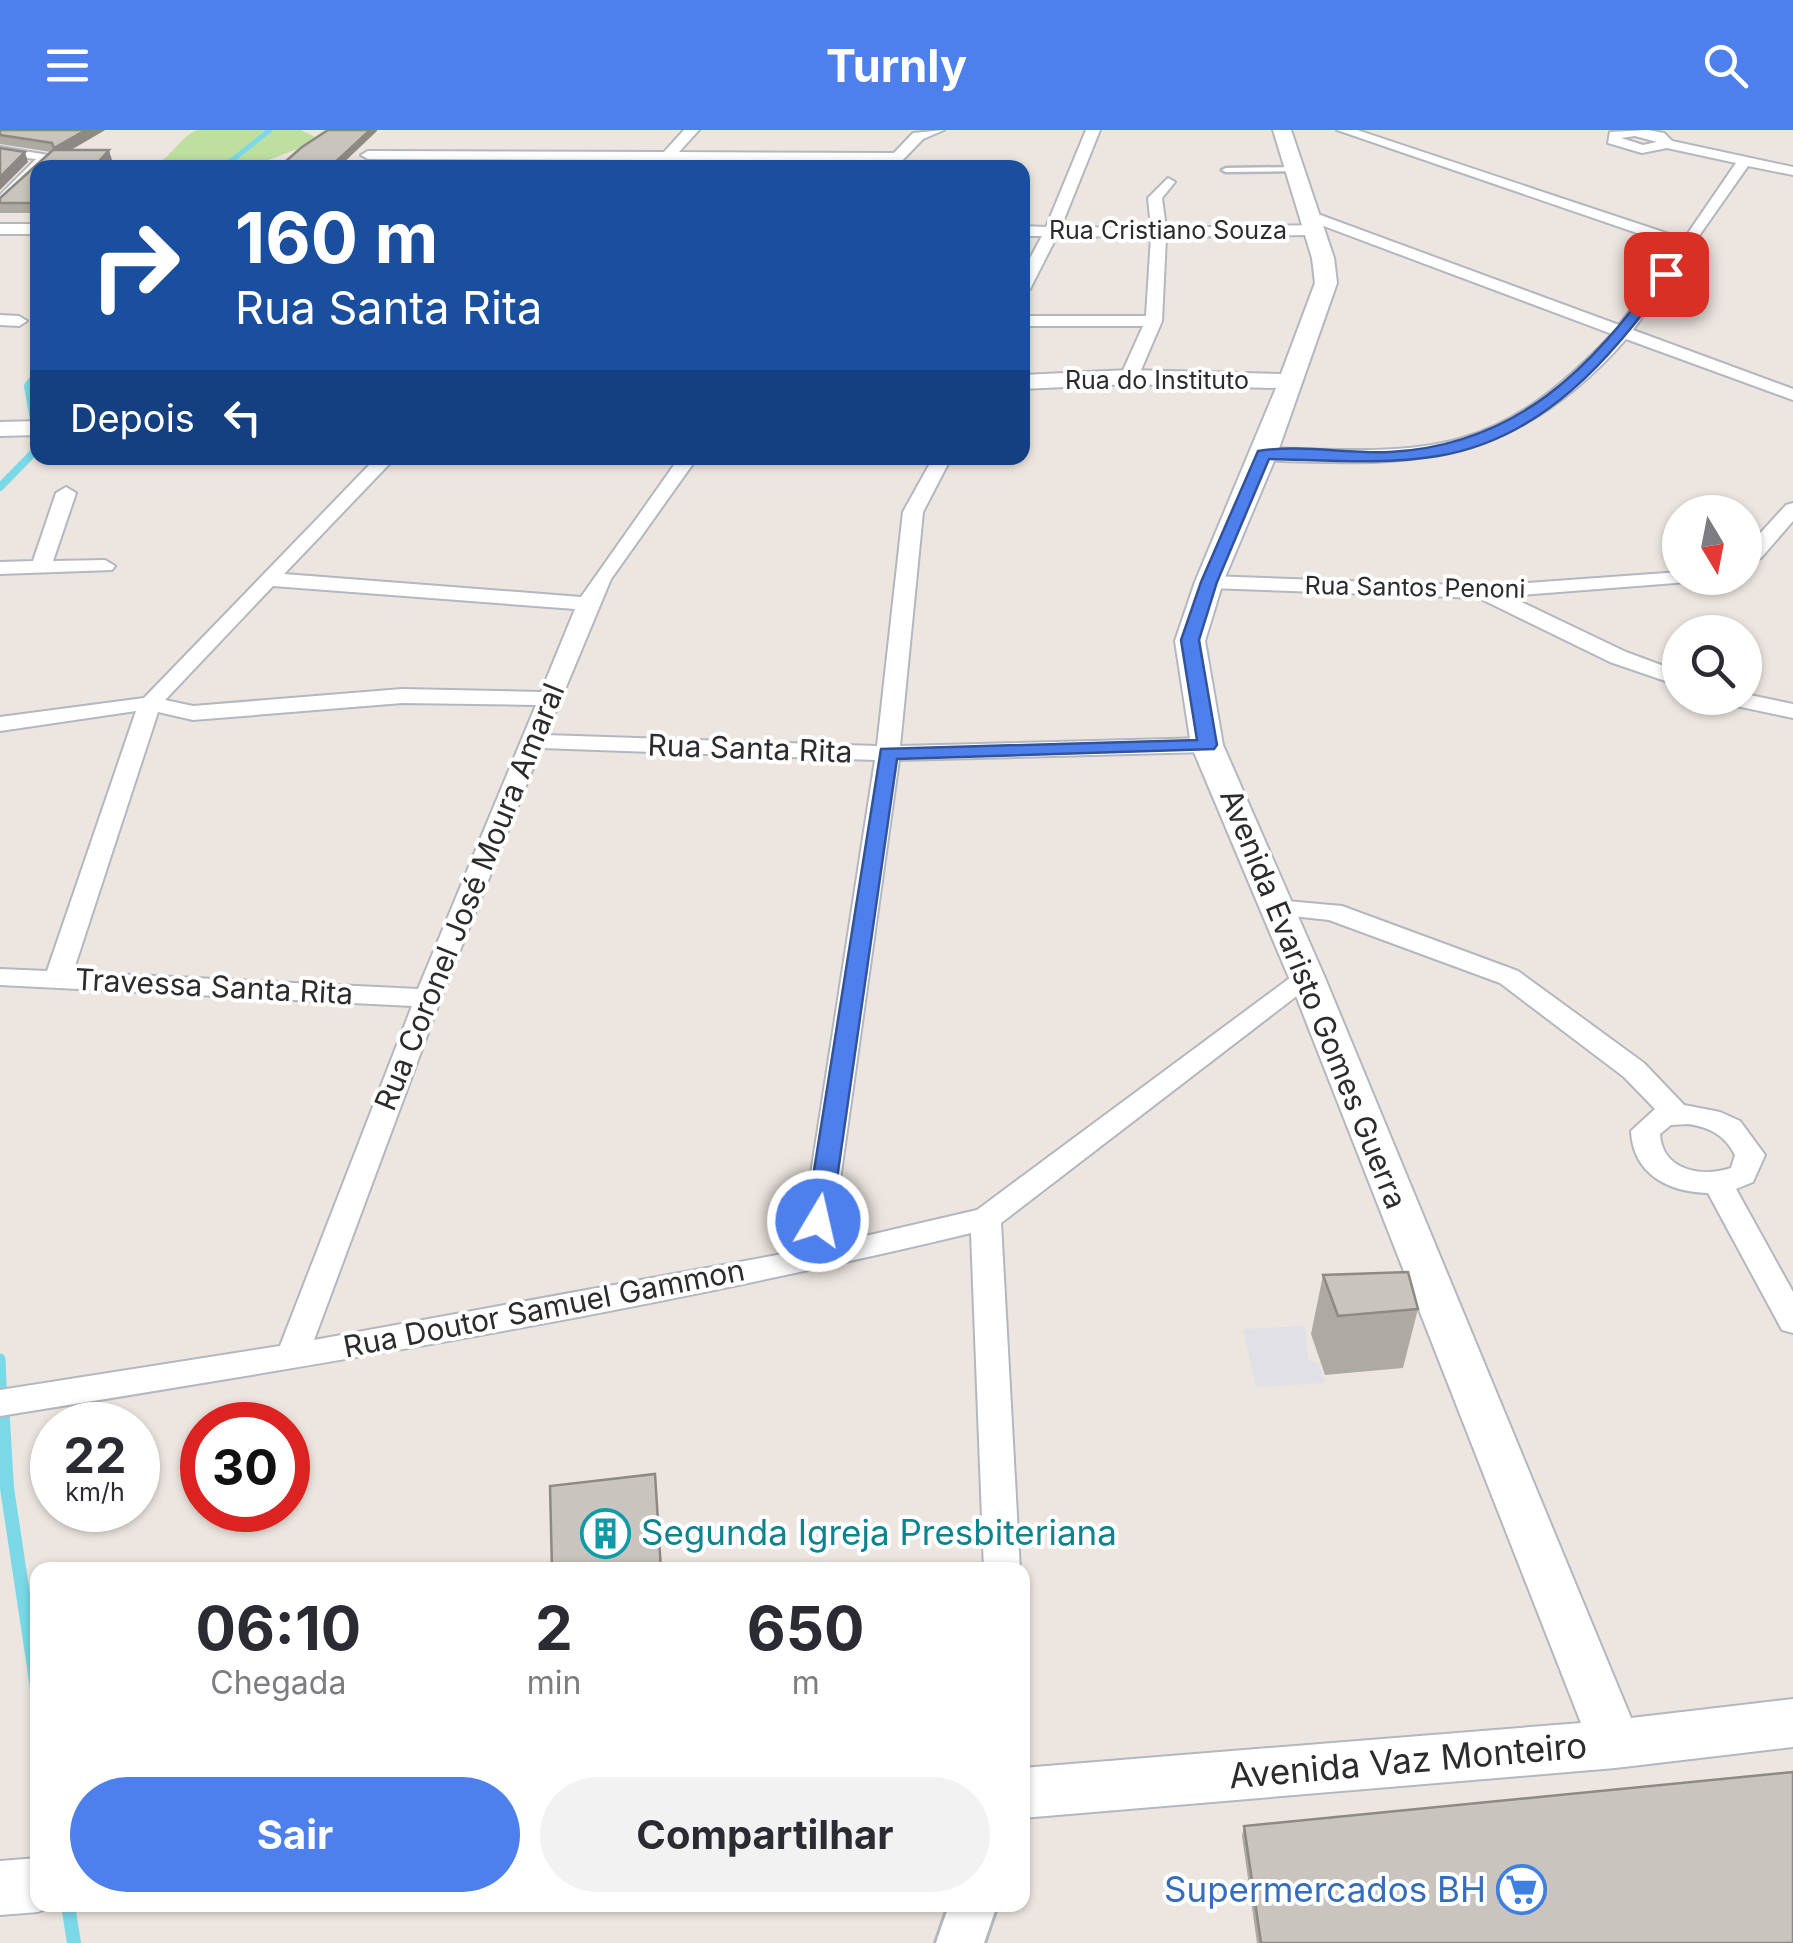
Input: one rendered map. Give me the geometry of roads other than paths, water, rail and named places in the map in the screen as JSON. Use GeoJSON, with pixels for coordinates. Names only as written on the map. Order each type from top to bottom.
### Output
{"type":"FeatureCollection","features":[{"type":"Feature","properties":{"kind":"main road","name":"Avenida Evaristo Gomes Guerra"},"geometry":{"type":"LineString","coordinates":[[1282,130],[1297,169],[1326,283],[1292,381],[1209,582],[1190,640],[1207,745],[1306,978],[1615,1744]]}},
{"type":"Feature","properties":{"kind":"main road","name":"Rua do Instituto"},"geometry":{"type":"LineString","coordinates":[[1030,382],[1129,377],[1292,381]]}},
{"type":"Feature","properties":{"kind":"main road"},"geometry":{"type":"LineString","coordinates":[[0,429],[30,428]]}},
{"type":"Feature","properties":{"kind":"main road","name":"Avenida Vaz Monteiro"},"geometry":{"type":"LineString","coordinates":[[1030,1792],[1615,1744],[1793,1723]]}},
{"type":"Feature","properties":{"kind":"main road"},"geometry":{"type":"LineString","coordinates":[[0,1888],[30,1886]]}},
{"type":"Feature","properties":{"kind":"street"},"geometry":{"type":"LineString","coordinates":[[664,160],[692,130]]}},
{"type":"Feature","properties":{"kind":"street"},"geometry":{"type":"LineString","coordinates":[[892,160],[918,136],[937,130]]}},
{"type":"Feature","properties":{"kind":"street"},"geometry":{"type":"LineString","coordinates":[[1030,274],[1052,231],[1093,130]]}},
{"type":"Feature","properties":{"kind":"street"},"geometry":{"type":"LineString","coordinates":[[1344,130],[1686,245]]}},
{"type":"Feature","properties":{"kind":"street"},"geometry":{"type":"LineString","coordinates":[[363,160],[380,142]]}},
{"type":"Feature","properties":{"kind":"street"},"geometry":{"type":"LineString","coordinates":[[1667,144],[1793,172]]}},
{"type":"Feature","properties":{"kind":"street"},"geometry":{"type":"LineString","coordinates":[[0,151],[42,154],[44,160]]}},
{"type":"Feature","properties":{"kind":"street"},"geometry":{"type":"LineString","coordinates":[[368,155],[578,160]]}},
{"type":"Feature","properties":{"kind":"street"},"geometry":{"type":"LineString","coordinates":[[1264,454],[1388,456],[1439,452],[1494,436],[1552,402],[1624,332],[1744,161]]}},
{"type":"Feature","properties":{"kind":"street"},"geometry":{"type":"LineString","coordinates":[[0,204],[30,174]]}},
{"type":"Feature","properties":{"kind":"street"},"geometry":{"type":"LineString","coordinates":[[1129,377],[1154,321],[1159,234],[1155,198],[1168,182]]}},
{"type":"Feature","properties":{"kind":"street"},"geometry":{"type":"LineString","coordinates":[[1311,222],[1793,394]]}},
{"type":"Feature","properties":{"kind":"street","name":"Rua Cristiano Souza"},"geometry":{"type":"LineString","coordinates":[[1030,230],[1159,234],[1311,222]]}},
{"type":"Feature","properties":{"kind":"street"},"geometry":{"type":"LineString","coordinates":[[0,229],[30,229]]}},
{"type":"Feature","properties":{"kind":"street"},"geometry":{"type":"LineString","coordinates":[[0,320],[19,320]]}},
{"type":"Feature","properties":{"kind":"street"},"geometry":{"type":"LineString","coordinates":[[1030,320],[1154,321]]}},
{"type":"Feature","properties":{"kind":"street"},"geometry":{"type":"LineString","coordinates":[[58,978],[150,704],[379,465]]}},
{"type":"Feature","properties":{"kind":"street","name":"Rua Coronel José Moura Amaral"},"geometry":{"type":"LineString","coordinates":[[292,1357],[428,998],[588,604],[601,578],[683,465]]}},
{"type":"Feature","properties":{"kind":"street"},"geometry":{"type":"LineString","coordinates":[[813,1260],[888,753],[913,512],[938,465]]}},
{"type":"Feature","properties":{"kind":"street"},"geometry":{"type":"LineString","coordinates":[[41,568],[66,493]]}},
{"type":"Feature","properties":{"kind":"street"},"geometry":{"type":"LineString","coordinates":[[1762,545],[1793,510]]}},
{"type":"Feature","properties":{"kind":"street"},"geometry":{"type":"LineString","coordinates":[[0,568],[105,566]]}},
{"type":"Feature","properties":{"kind":"street"},"geometry":{"type":"LineString","coordinates":[[267,579],[588,604]]}},
{"type":"Feature","properties":{"kind":"street","name":"Rua Santos Penoni"},"geometry":{"type":"LineString","coordinates":[[1209,582],[1484,592],[1662,579]]}},
{"type":"Feature","properties":{"kind":"street"},"geometry":{"type":"LineString","coordinates":[[1484,592],[1618,657],[1662,673]]}},
{"type":"Feature","properties":{"kind":"street"},"geometry":{"type":"LineString","coordinates":[[0,724],[150,704],[193,713],[382,697],[550,699]]}},
{"type":"Feature","properties":{"kind":"street"},"geometry":{"type":"LineString","coordinates":[[1762,705],[1793,712]]}},
{"type":"Feature","properties":{"kind":"street","name":"Rua Santa Rita"},"geometry":{"type":"LineString","coordinates":[[532,741],[888,753],[1207,745]]}},
{"type":"Feature","properties":{"kind":"street"},"geometry":{"type":"LineString","coordinates":[[1275,908],[1333,912],[1509,977],[1634,1070],[1676,1114]]}},
{"type":"Feature","properties":{"kind":"street","name":"Travessa Santa Rita"},"geometry":{"type":"LineString","coordinates":[[0,977],[428,998]]}},
{"type":"Feature","properties":{"kind":"street","name":"Rua Doutor Samuel Gammon"},"geometry":{"type":"LineString","coordinates":[[0,1403],[292,1357],[813,1260],[986,1219],[1306,978]]}},
{"type":"Feature","properties":{"kind":"street"},"geometry":{"type":"LineString","coordinates":[[1676,1114],[1708,1118],[1737,1134],[1750,1155],[1743,1175],[1718,1184],[1684,1180],[1669,1173],[1648,1153],[1645,1131],[1662,1117],[1676,1114]]}},
{"type":"Feature","properties":{"kind":"street"},"geometry":{"type":"LineString","coordinates":[[1718,1184],[1793,1321]]}},
{"type":"Feature","properties":{"kind":"street"},"geometry":{"type":"LineString","coordinates":[[986,1219],[1002,1562]]}},
{"type":"Feature","properties":{"kind":"street"},"geometry":{"type":"LineString","coordinates":[[960,1943],[971,1912]]}},
{"type":"Feature","properties":{"kind":"lane"},"geometry":{"type":"LineString","coordinates":[[1226,170],[1297,169]]}},
{"type":"Feature","properties":{"kind":"waterway"},"geometry":{"type":"LineString","coordinates":[[232,160],[270,130]]}},
{"type":"Feature","properties":{"kind":"waterway"},"geometry":{"type":"LineString","coordinates":[[30,383],[30,397]]}},
{"type":"Feature","properties":{"kind":"waterway"},"geometry":{"type":"LineString","coordinates":[[0,487],[30,456]]}},
{"type":"Feature","properties":{"kind":"waterway"},"geometry":{"type":"LineString","coordinates":[[0,1359],[2,1405]]}},
{"type":"Feature","properties":{"kind":"waterway"},"geometry":{"type":"LineString","coordinates":[[2,1403],[7,1488],[30,1641]]}},
{"type":"Feature","properties":{"kind":"waterway"},"geometry":{"type":"LineString","coordinates":[[69,1912],[74,1943]]}},
{"type":"Feature","properties":{"kind":"place","name":"Segunda Igreja Presbiteriana"},"geometry":{"type":"Point","coordinates":[606,1533]}},
{"type":"Feature","properties":{"kind":"place","name":"Supermercados BH"},"geometry":{"type":"Point","coordinates":[1521,1890]}}]}
